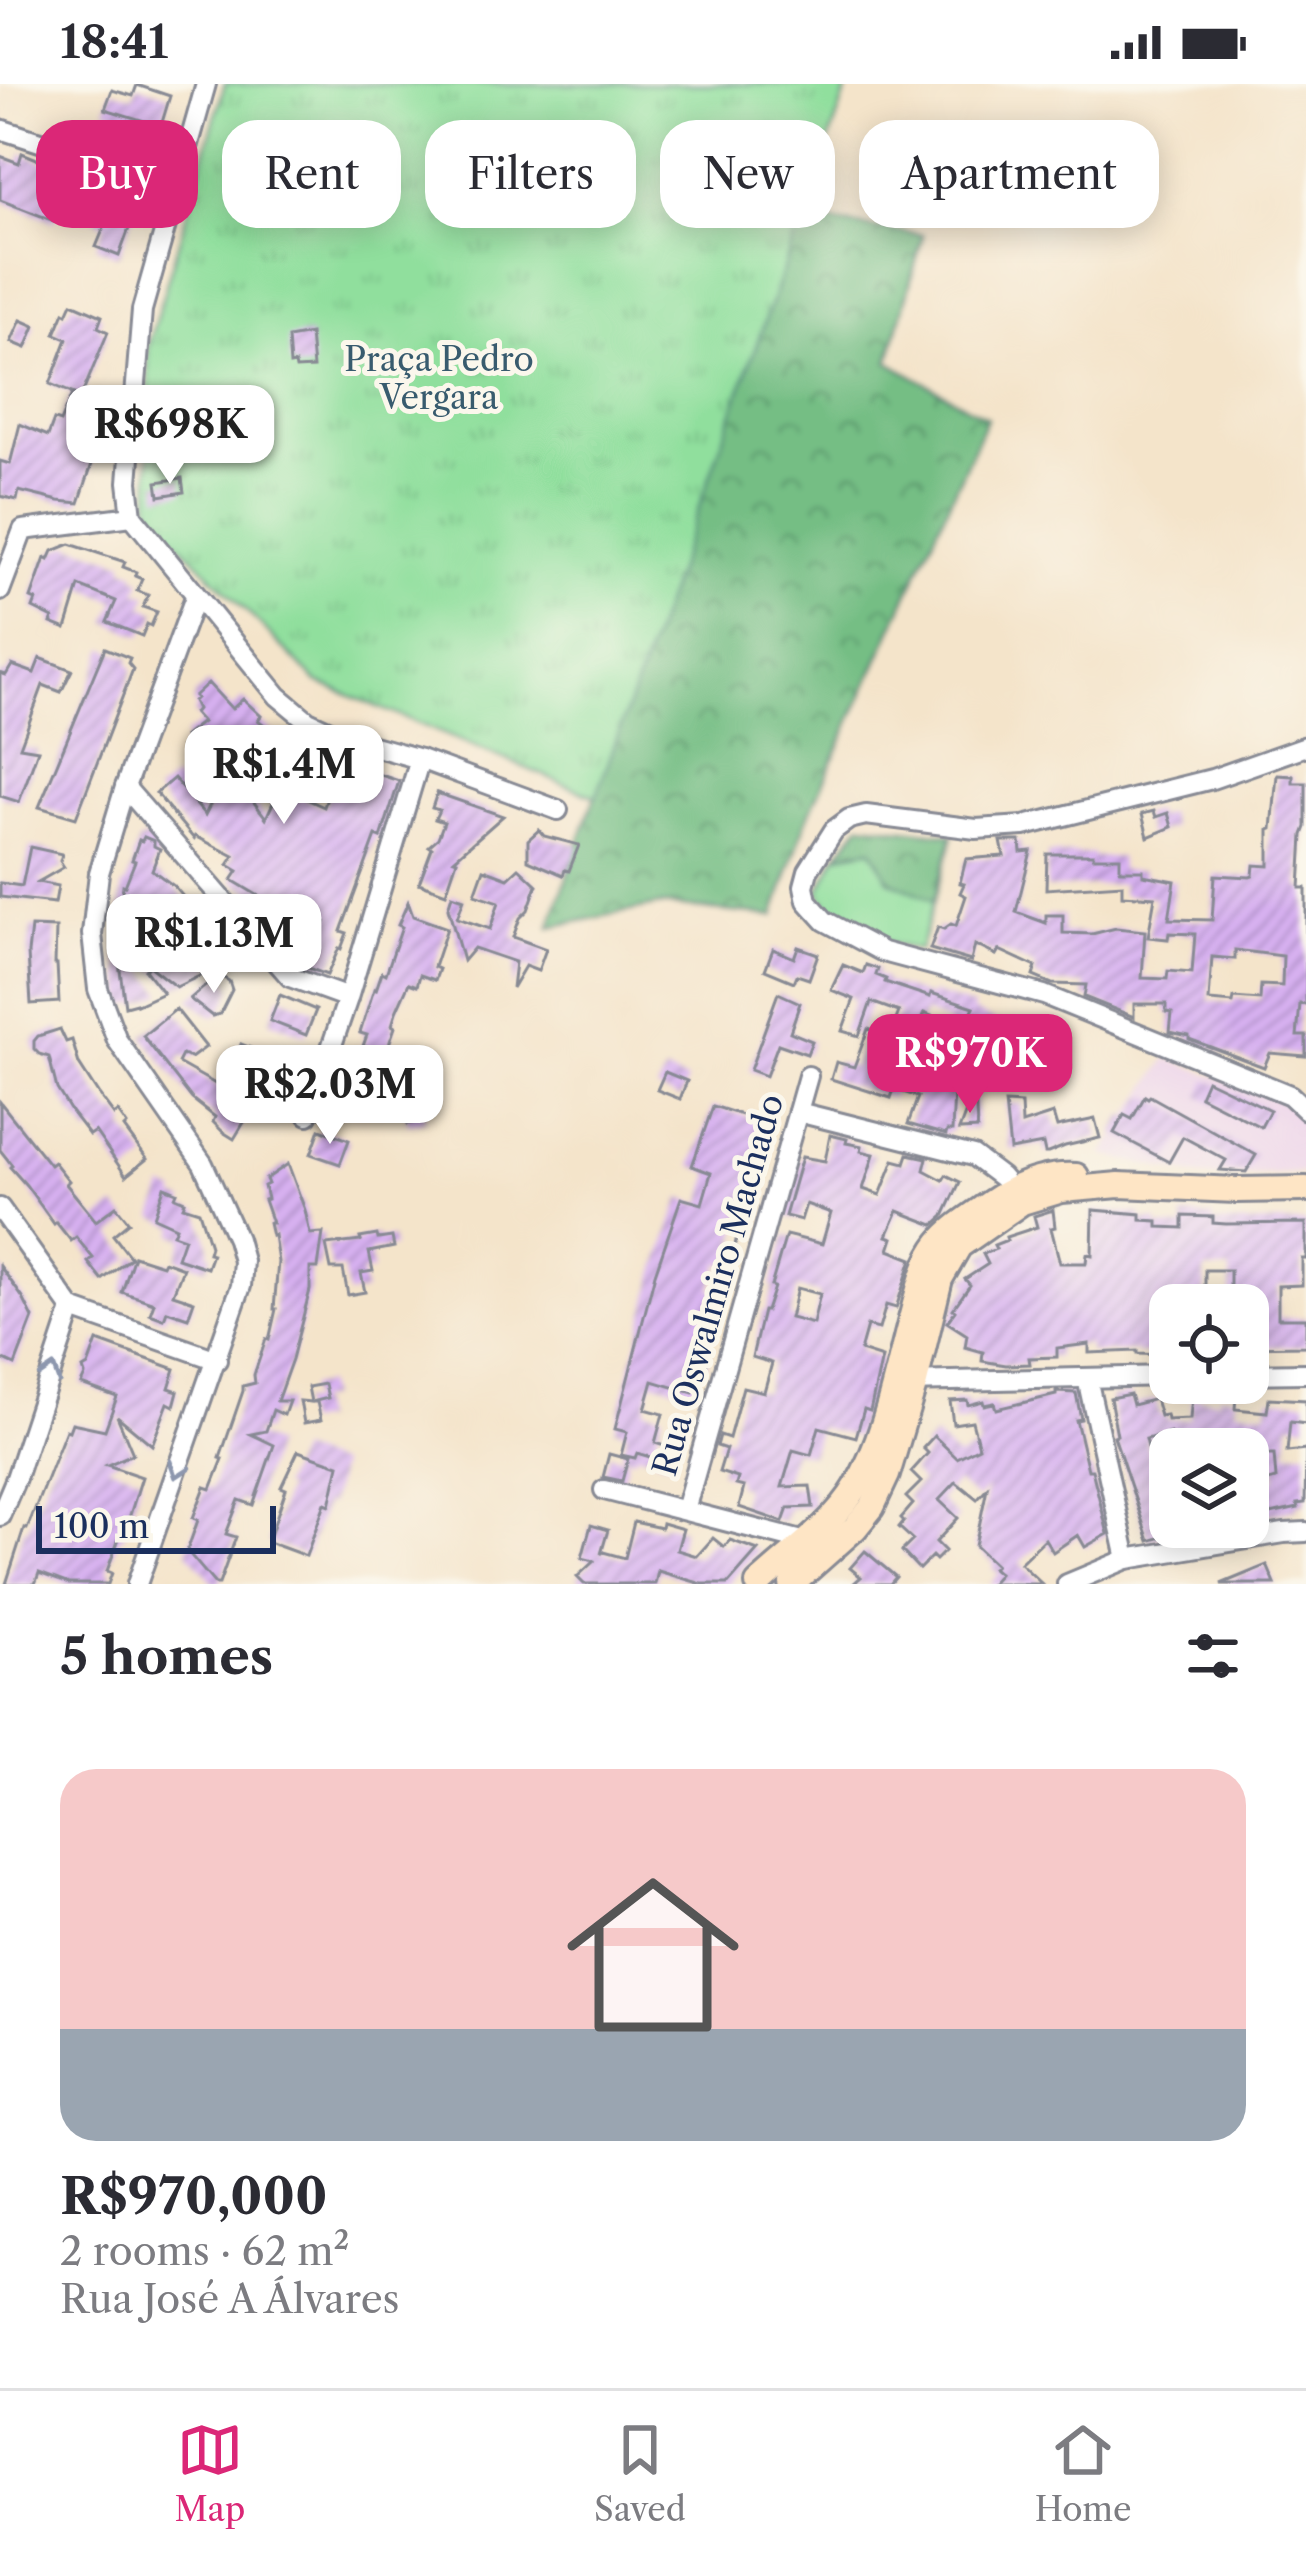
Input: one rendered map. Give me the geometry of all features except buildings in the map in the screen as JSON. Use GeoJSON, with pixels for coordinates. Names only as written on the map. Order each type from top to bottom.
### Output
{"type":"FeatureCollection","features":[{"type":"Feature","properties":{"kind":"street"},"geometry":{"type":"LineString","coordinates":[[206,84],[142,310],[128,482],[132,516],[278,696],[308,721],[345,738],[558,810]]}},
{"type":"Feature","properties":{"kind":"street"},"geometry":{"type":"LineString","coordinates":[[0,129],[36,142]]}},
{"type":"Feature","properties":{"kind":"street"},"geometry":{"type":"LineString","coordinates":[[0,522],[22,530],[132,516]]}},
{"type":"Feature","properties":{"kind":"street"},"geometry":{"type":"LineString","coordinates":[[0,591],[22,530]]}},
{"type":"Feature","properties":{"kind":"street"},"geometry":{"type":"LineString","coordinates":[[137,1584],[217,1360],[241,1286],[243,1261],[238,1239],[203,1164],[117,1040],[98,988],[92,934],[99,873],[125,787],[195,597]]}},
{"type":"Feature","properties":{"kind":"street"},"geometry":{"type":"LineString","coordinates":[[1306,746],[1212,779],[1024,826],[976,829],[866,815],[849,819],[834,830],[804,886],[807,902],[825,921],[883,952],[1044,995],[1289,1095],[1306,1110]]}},
{"type":"Feature","properties":{"kind":"street"},"geometry":{"type":"LineString","coordinates":[[308,1114],[420,760]]}},
{"type":"Feature","properties":{"kind":"street"},"geometry":{"type":"LineString","coordinates":[[125,787],[290,977],[348,998]]}},
{"type":"Feature","properties":{"kind":"street","name":"Rua Oswalmiro Machado"},"geometry":{"type":"LineString","coordinates":[[685,1510],[808,1076]]}},
{"type":"Feature","properties":{"kind":"street"},"geometry":{"type":"LineString","coordinates":[[798,1112],[973,1156],[1017,1196]]}},
{"type":"Feature","properties":{"kind":"street"},"geometry":{"type":"LineString","coordinates":[[758,1584],[854,1492],[905,1382],[940,1279],[959,1246],[1017,1196],[1119,1185],[1306,1189]]}},
{"type":"Feature","properties":{"kind":"street"},"geometry":{"type":"LineString","coordinates":[[0,1208],[72,1309],[217,1360]]}},
{"type":"Feature","properties":{"kind":"street"},"geometry":{"type":"LineString","coordinates":[[0,1516],[8,1475],[72,1309]]}},
{"type":"Feature","properties":{"kind":"street"},"geometry":{"type":"LineString","coordinates":[[1269,1374],[1306,1373]]}},
{"type":"Feature","properties":{"kind":"street"},"geometry":{"type":"LineString","coordinates":[[905,1382],[1149,1377]]}},
{"type":"Feature","properties":{"kind":"street"},"geometry":{"type":"LineString","coordinates":[[1087,1378],[1127,1559]]}},
{"type":"Feature","properties":{"kind":"street"},"geometry":{"type":"LineString","coordinates":[[792,1584],[872,1507],[887,1475],[905,1382]]}},
{"type":"Feature","properties":{"kind":"street"},"geometry":{"type":"LineString","coordinates":[[604,1490],[830,1548]]}},
{"type":"Feature","properties":{"kind":"street"},"geometry":{"type":"LineString","coordinates":[[1067,1584],[1127,1559],[1306,1532]]}},
{"type":"Feature","properties":{"kind":"shaded area"},"geometry":{"type":"Polygon","coordinates":[[[1167,1058],[1294,1106],[1306,1126],[1306,1173],[1202,1177],[1103,1155],[1167,1058]]]}},
{"type":"Feature","properties":{"kind":"green space","name":"Praça Pedro Vergara"},"geometry":{"type":"Polygon","coordinates":[[[225,84],[849,84],[835,123],[660,120],[660,228],[798,228],[596,797],[317,682],[150,514],[148,346],[183,228],[198,228],[198,176],[225,84]]]}},
{"type":"Feature","properties":{"kind":"green space"},"geometry":{"type":"Polygon","coordinates":[[[369,84],[739,84],[756,120],[660,120],[660,228],[835,228],[835,222],[923,235],[889,362],[987,418],[806,821],[774,916],[660,905],[550,927],[595,796],[401,185],[401,120],[380,120],[369,84]]]}},
{"type":"Feature","properties":{"kind":"green space"},"geometry":{"type":"Polygon","coordinates":[[[861,824],[953,835],[919,951],[885,942],[836,918],[819,891],[837,855],[861,824]]]}},
{"type":"Feature","properties":{"kind":"green space"},"geometry":{"type":"Polygon","coordinates":[[[861,824],[953,835],[934,901],[889,880],[872,849],[838,855],[861,824]]]}}]}
